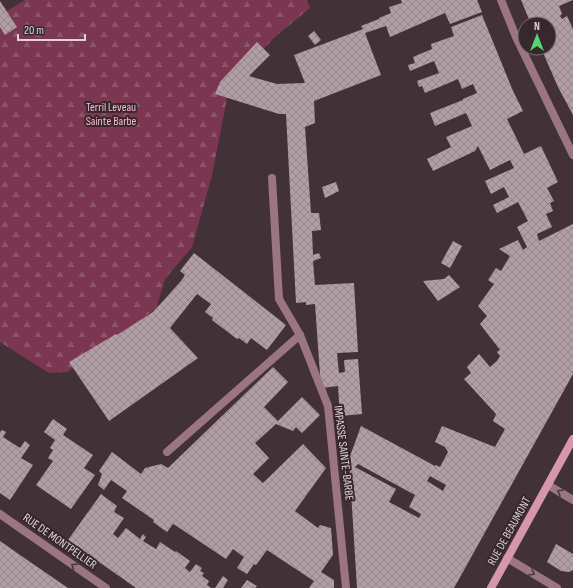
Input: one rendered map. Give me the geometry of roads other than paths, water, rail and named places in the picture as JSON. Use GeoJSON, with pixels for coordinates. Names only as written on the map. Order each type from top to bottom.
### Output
{"type":"FeatureCollection","features":[{"type":"Feature","properties":{"kind":"main road","name":"RUE DE BEAUMONT"},"geometry":{"type":"LineString","coordinates":[[491,588],[573,439]]}},
{"type":"Feature","properties":{"kind":"street"},"geometry":{"type":"LineString","coordinates":[[501,0],[516,37],[573,155]]}},
{"type":"Feature","properties":{"kind":"street","name":"IMPASSE SAINTE-BARBE"},"geometry":{"type":"LineString","coordinates":[[272,178],[279,299],[300,335],[328,406],[346,588]]}},
{"type":"Feature","properties":{"kind":"street"},"geometry":{"type":"LineString","coordinates":[[167,452],[300,335]]}},
{"type":"Feature","properties":{"kind":"street"},"geometry":{"type":"LineString","coordinates":[[548,485],[573,500]]}},
{"type":"Feature","properties":{"kind":"street","name":"RUE DE MONTPELLIER"},"geometry":{"type":"LineString","coordinates":[[0,514],[106,588]]}},
{"type":"Feature","properties":{"kind":"street"},"geometry":{"type":"LineString","coordinates":[[507,558],[557,588]]}},
{"type":"Feature","properties":{"kind":"park label","name":"Terril Leveau Sainte Barbe"},"geometry":{"type":"Point","coordinates":[111,114]}}]}
